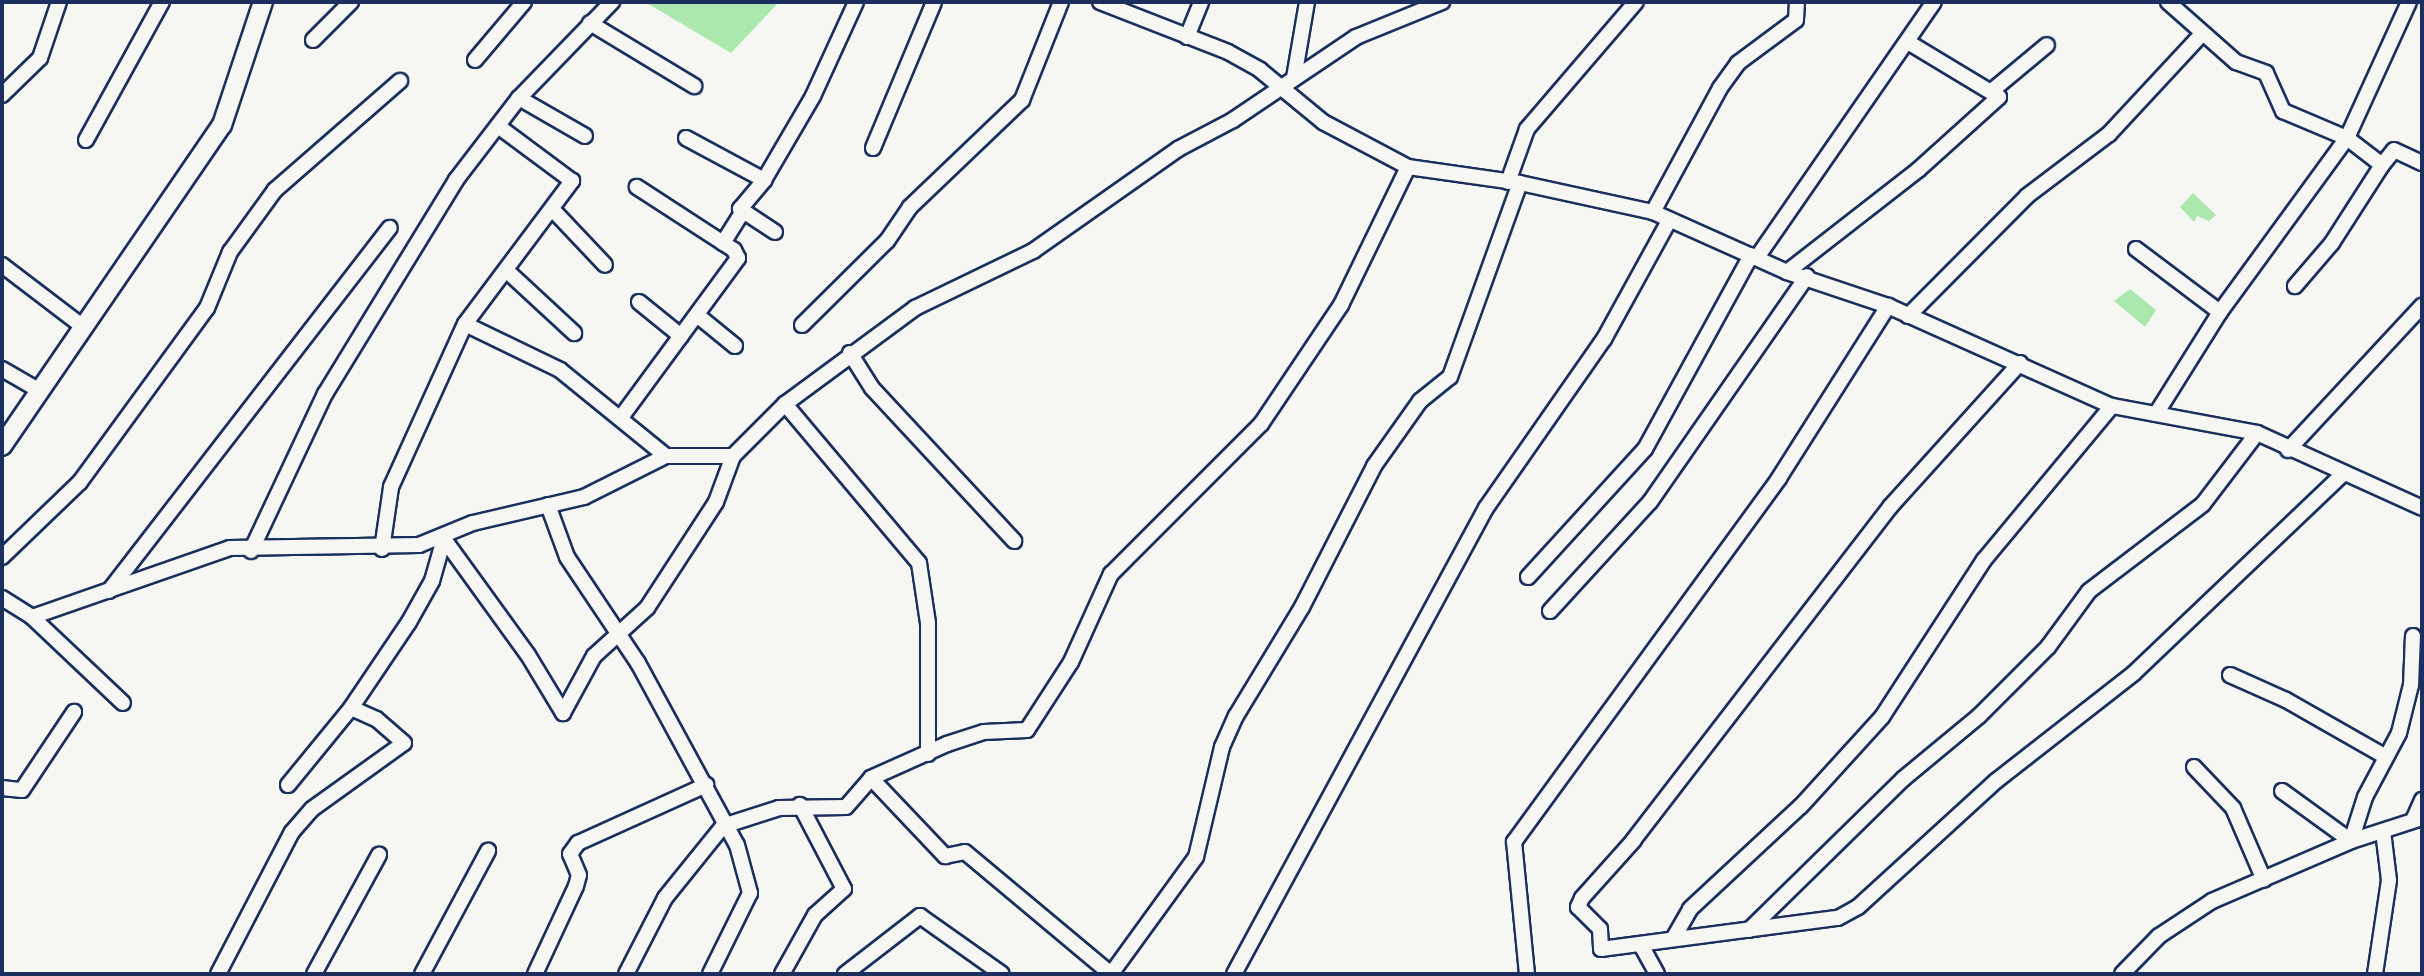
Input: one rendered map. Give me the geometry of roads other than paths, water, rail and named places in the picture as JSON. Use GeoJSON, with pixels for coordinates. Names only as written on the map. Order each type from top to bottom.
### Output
{"type":"FeatureCollection","features":[{"type":"Feature","properties":{"kind":"street"},"geometry":{"type":"LineString","coordinates":[[2,95],[40,58],[59,2]]}},
{"type":"Feature","properties":{"kind":"street"},"geometry":{"type":"LineString","coordinates":[[86,140],[162,2]]}},
{"type":"Feature","properties":{"kind":"street"},"geometry":{"type":"LineString","coordinates":[[2,446],[222,125],[263,2]]}},
{"type":"Feature","properties":{"kind":"street"},"geometry":{"type":"LineString","coordinates":[[313,40],[351,2]]}},
{"type":"Feature","properties":{"kind":"street"},"geometry":{"type":"LineString","coordinates":[[475,60],[524,2]]}},
{"type":"Feature","properties":{"kind":"street"},"geometry":{"type":"LineString","coordinates":[[251,551],[325,394],[456,180],[519,98],[612,2]]}},
{"type":"Feature","properties":{"kind":"street"},"geometry":{"type":"LineString","coordinates":[[723,243],[813,96],[856,2]]}},
{"type":"Feature","properties":{"kind":"street"},"geometry":{"type":"LineString","coordinates":[[873,148],[934,2]]}},
{"type":"Feature","properties":{"kind":"street"},"geometry":{"type":"LineString","coordinates":[[802,325],[887,241],[910,207],[1022,100],[1061,2]]}},
{"type":"Feature","properties":{"kind":"street"},"geometry":{"type":"LineString","coordinates":[[1100,2],[1228,52],[1288,83],[1323,122],[1408,167],[1514,183],[1653,212],[1787,272],[1807,276],[1888,306],[2112,406],[2257,433],[2288,450],[2422,508]]}},
{"type":"Feature","properties":{"kind":"street"},"geometry":{"type":"LineString","coordinates":[[1187,37],[1201,2]]}},
{"type":"Feature","properties":{"kind":"street"},"geometry":{"type":"LineString","coordinates":[[1288,83],[1307,2]]}},
{"type":"Feature","properties":{"kind":"street"},"geometry":{"type":"LineString","coordinates":[[444,539],[528,655],[563,713],[594,656],[647,608],[716,502],[733,456],[785,404],[850,353],[915,308],[1033,251],[1178,149],[1233,120],[1356,37],[1442,2]]}},
{"type":"Feature","properties":{"kind":"street"},"geometry":{"type":"LineString","coordinates":[[871,778],[945,856],[965,852],[1111,974],[1196,857],[1227,737],[1302,607],[1374,466],[1420,401],[1450,377],[1514,183],[1527,129],[1636,2]]}},
{"type":"Feature","properties":{"kind":"street"},"geometry":{"type":"LineString","coordinates":[[1653,212],[1720,88],[1738,63],[1796,20],[1797,2]]}},
{"type":"Feature","properties":{"kind":"street"},"geometry":{"type":"LineString","coordinates":[[1528,577],[1645,449],[1754,255],[1934,2]]}},
{"type":"Feature","properties":{"kind":"street"},"geometry":{"type":"LineString","coordinates":[[2168,2],[2236,62],[2266,73],[2283,111],[2347,138],[2382,165]]}},
{"type":"Feature","properties":{"kind":"street"},"geometry":{"type":"LineString","coordinates":[[2156,414],[2220,312],[2347,138],[2409,2]]}},
{"type":"Feature","properties":{"kind":"street"},"geometry":{"type":"LineString","coordinates":[[590,23],[694,86]]}},
{"type":"Feature","properties":{"kind":"street"},"geometry":{"type":"LineString","coordinates":[[1908,316],[2027,196],[2109,134],[2202,34]]}},
{"type":"Feature","properties":{"kind":"street"},"geometry":{"type":"LineString","coordinates":[[1787,272],[1968,130],[1999,97],[1993,90],[1908,42]]}},
{"type":"Feature","properties":{"kind":"street"},"geometry":{"type":"LineString","coordinates":[[1993,90],[2047,45]]}},
{"type":"Feature","properties":{"kind":"street"},"geometry":{"type":"LineString","coordinates":[[2,557],[89,469],[207,308],[230,252],[275,190],[400,81]]}},
{"type":"Feature","properties":{"kind":"street"},"geometry":{"type":"LineString","coordinates":[[519,98],[585,136]]}},
{"type":"Feature","properties":{"kind":"street"},"geometry":{"type":"LineString","coordinates":[[382,549],[391,487],[465,324],[554,211],[572,181],[498,126]]}},
{"type":"Feature","properties":{"kind":"street"},"geometry":{"type":"LineString","coordinates":[[686,138],[764,180]]}},
{"type":"Feature","properties":{"kind":"street"},"geometry":{"type":"LineString","coordinates":[[2295,286],[2332,243],[2394,150],[2422,163]]}},
{"type":"Feature","properties":{"kind":"street"},"geometry":{"type":"LineString","coordinates":[[626,974],[665,898],[723,826],[749,814],[800,805],[819,810],[846,807],[871,778],[984,732],[1027,730],[1071,662],[1111,574],[1261,424],[1341,305],[1408,167]]}},
{"type":"Feature","properties":{"kind":"street"},"geometry":{"type":"LineString","coordinates":[[622,416],[738,258],[723,243],[637,187]]}},
{"type":"Feature","properties":{"kind":"street"},"geometry":{"type":"LineString","coordinates":[[554,211],[605,265]]}},
{"type":"Feature","properties":{"kind":"street"},"geometry":{"type":"LineString","coordinates":[[741,214],[775,232]]}},
{"type":"Feature","properties":{"kind":"street"},"geometry":{"type":"LineString","coordinates":[[1234,974],[1479,521],[1551,409],[1604,339],[1669,221]]}},
{"type":"Feature","properties":{"kind":"street"},"geometry":{"type":"LineString","coordinates":[[108,592],[390,228]]}},
{"type":"Feature","properties":{"kind":"street"},"geometry":{"type":"LineString","coordinates":[[2136,249],[2220,312]]}},
{"type":"Feature","properties":{"kind":"street"},"geometry":{"type":"LineString","coordinates":[[2,265],[82,326]]}},
{"type":"Feature","properties":{"kind":"street"},"geometry":{"type":"LineString","coordinates":[[506,270],[574,333]]}},
{"type":"Feature","properties":{"kind":"street"},"geometry":{"type":"LineString","coordinates":[[1550,611],[1650,502],[1807,276]]}},
{"type":"Feature","properties":{"kind":"street"},"geometry":{"type":"LineString","coordinates":[[639,302],[681,336]]}},
{"type":"Feature","properties":{"kind":"street"},"geometry":{"type":"LineString","coordinates":[[1527,974],[1514,842],[1779,478],[1888,306]]}},
{"type":"Feature","properties":{"kind":"street"},"geometry":{"type":"LineString","coordinates":[[2288,450],[2422,306]]}},
{"type":"Feature","properties":{"kind":"street"},"geometry":{"type":"LineString","coordinates":[[697,315],[735,346]]}},
{"type":"Feature","properties":{"kind":"street"},"geometry":{"type":"LineString","coordinates":[[465,324],[560,370],[622,416],[666,456]]}},
{"type":"Feature","properties":{"kind":"street"},"geometry":{"type":"LineString","coordinates":[[850,353],[897,417],[1014,541]]}},
{"type":"Feature","properties":{"kind":"street"},"geometry":{"type":"LineString","coordinates":[[2020,363],[1890,507],[1634,840],[1582,898],[1578,907],[1600,929],[1601,949],[1838,918],[1858,907],[1996,781],[2134,673],[2344,473]]}},
{"type":"Feature","properties":{"kind":"street"},"geometry":{"type":"LineString","coordinates":[[2,369],[40,391]]}},
{"type":"Feature","properties":{"kind":"street"},"geometry":{"type":"LineString","coordinates":[[785,404],[919,563],[928,623],[928,754]]}},
{"type":"Feature","properties":{"kind":"street"},"geometry":{"type":"LineString","coordinates":[[1673,939],[1690,909],[1801,806],[1882,717],[1984,560],[2112,406]]}},
{"type":"Feature","properties":{"kind":"street"},"geometry":{"type":"LineString","coordinates":[[1749,930],[1903,779],[1979,716],[2048,647],[2089,591],[2203,504],[2257,433]]}},
{"type":"Feature","properties":{"kind":"street"},"geometry":{"type":"LineString","coordinates":[[32,617],[230,548],[251,551],[382,549],[444,539],[473,523],[584,497],[666,456],[733,456]]}},
{"type":"Feature","properties":{"kind":"street"},"geometry":{"type":"LineString","coordinates":[[548,505],[567,557],[617,633],[706,785],[723,826],[737,845],[750,893],[710,974]]}},
{"type":"Feature","properties":{"kind":"street"},"geometry":{"type":"LineString","coordinates":[[288,785],[351,708],[417,609],[444,539]]}},
{"type":"Feature","properties":{"kind":"street"},"geometry":{"type":"LineString","coordinates":[[2,598],[32,617],[123,703]]}},
{"type":"Feature","properties":{"kind":"street"},"geometry":{"type":"LineString","coordinates":[[2351,841],[2365,797],[2399,733],[2411,685],[2413,636]]}},
{"type":"Feature","properties":{"kind":"street"},"geometry":{"type":"LineString","coordinates":[[2230,675],[2286,700],[2386,757]]}},
{"type":"Feature","properties":{"kind":"street"},"geometry":{"type":"LineString","coordinates":[[218,974],[292,832],[312,809],[404,743],[376,719],[351,708]]}},
{"type":"Feature","properties":{"kind":"street"},"geometry":{"type":"LineString","coordinates":[[3,790],[22,790],[74,712]]}},
{"type":"Feature","properties":{"kind":"street"},"geometry":{"type":"LineString","coordinates":[[2194,767],[2233,808],[2264,880]]}},
{"type":"Feature","properties":{"kind":"street"},"geometry":{"type":"LineString","coordinates":[[535,974],[576,886],[579,875],[570,854],[578,843],[706,785]]}},
{"type":"Feature","properties":{"kind":"street"},"geometry":{"type":"LineString","coordinates":[[2282,791],[2351,841]]}},
{"type":"Feature","properties":{"kind":"street"},"geometry":{"type":"LineString","coordinates":[[2122,974],[2159,936],[2212,901],[2351,841],[2418,818],[2422,800]]}},
{"type":"Feature","properties":{"kind":"street"},"geometry":{"type":"LineString","coordinates":[[782,974],[815,915],[844,889],[800,805]]}},
{"type":"Feature","properties":{"kind":"street"},"geometry":{"type":"LineString","coordinates":[[2375,974],[2389,880],[2383,831]]}},
{"type":"Feature","properties":{"kind":"street"},"geometry":{"type":"LineString","coordinates":[[422,974],[488,851]]}},
{"type":"Feature","properties":{"kind":"street"},"geometry":{"type":"LineString","coordinates":[[314,974],[379,855]]}},
{"type":"Feature","properties":{"kind":"street"},"geometry":{"type":"LineString","coordinates":[[845,974],[920,916],[1002,974]]}},
{"type":"Feature","properties":{"kind":"street"},"geometry":{"type":"LineString","coordinates":[[1641,945],[1657,974]]}}]}
